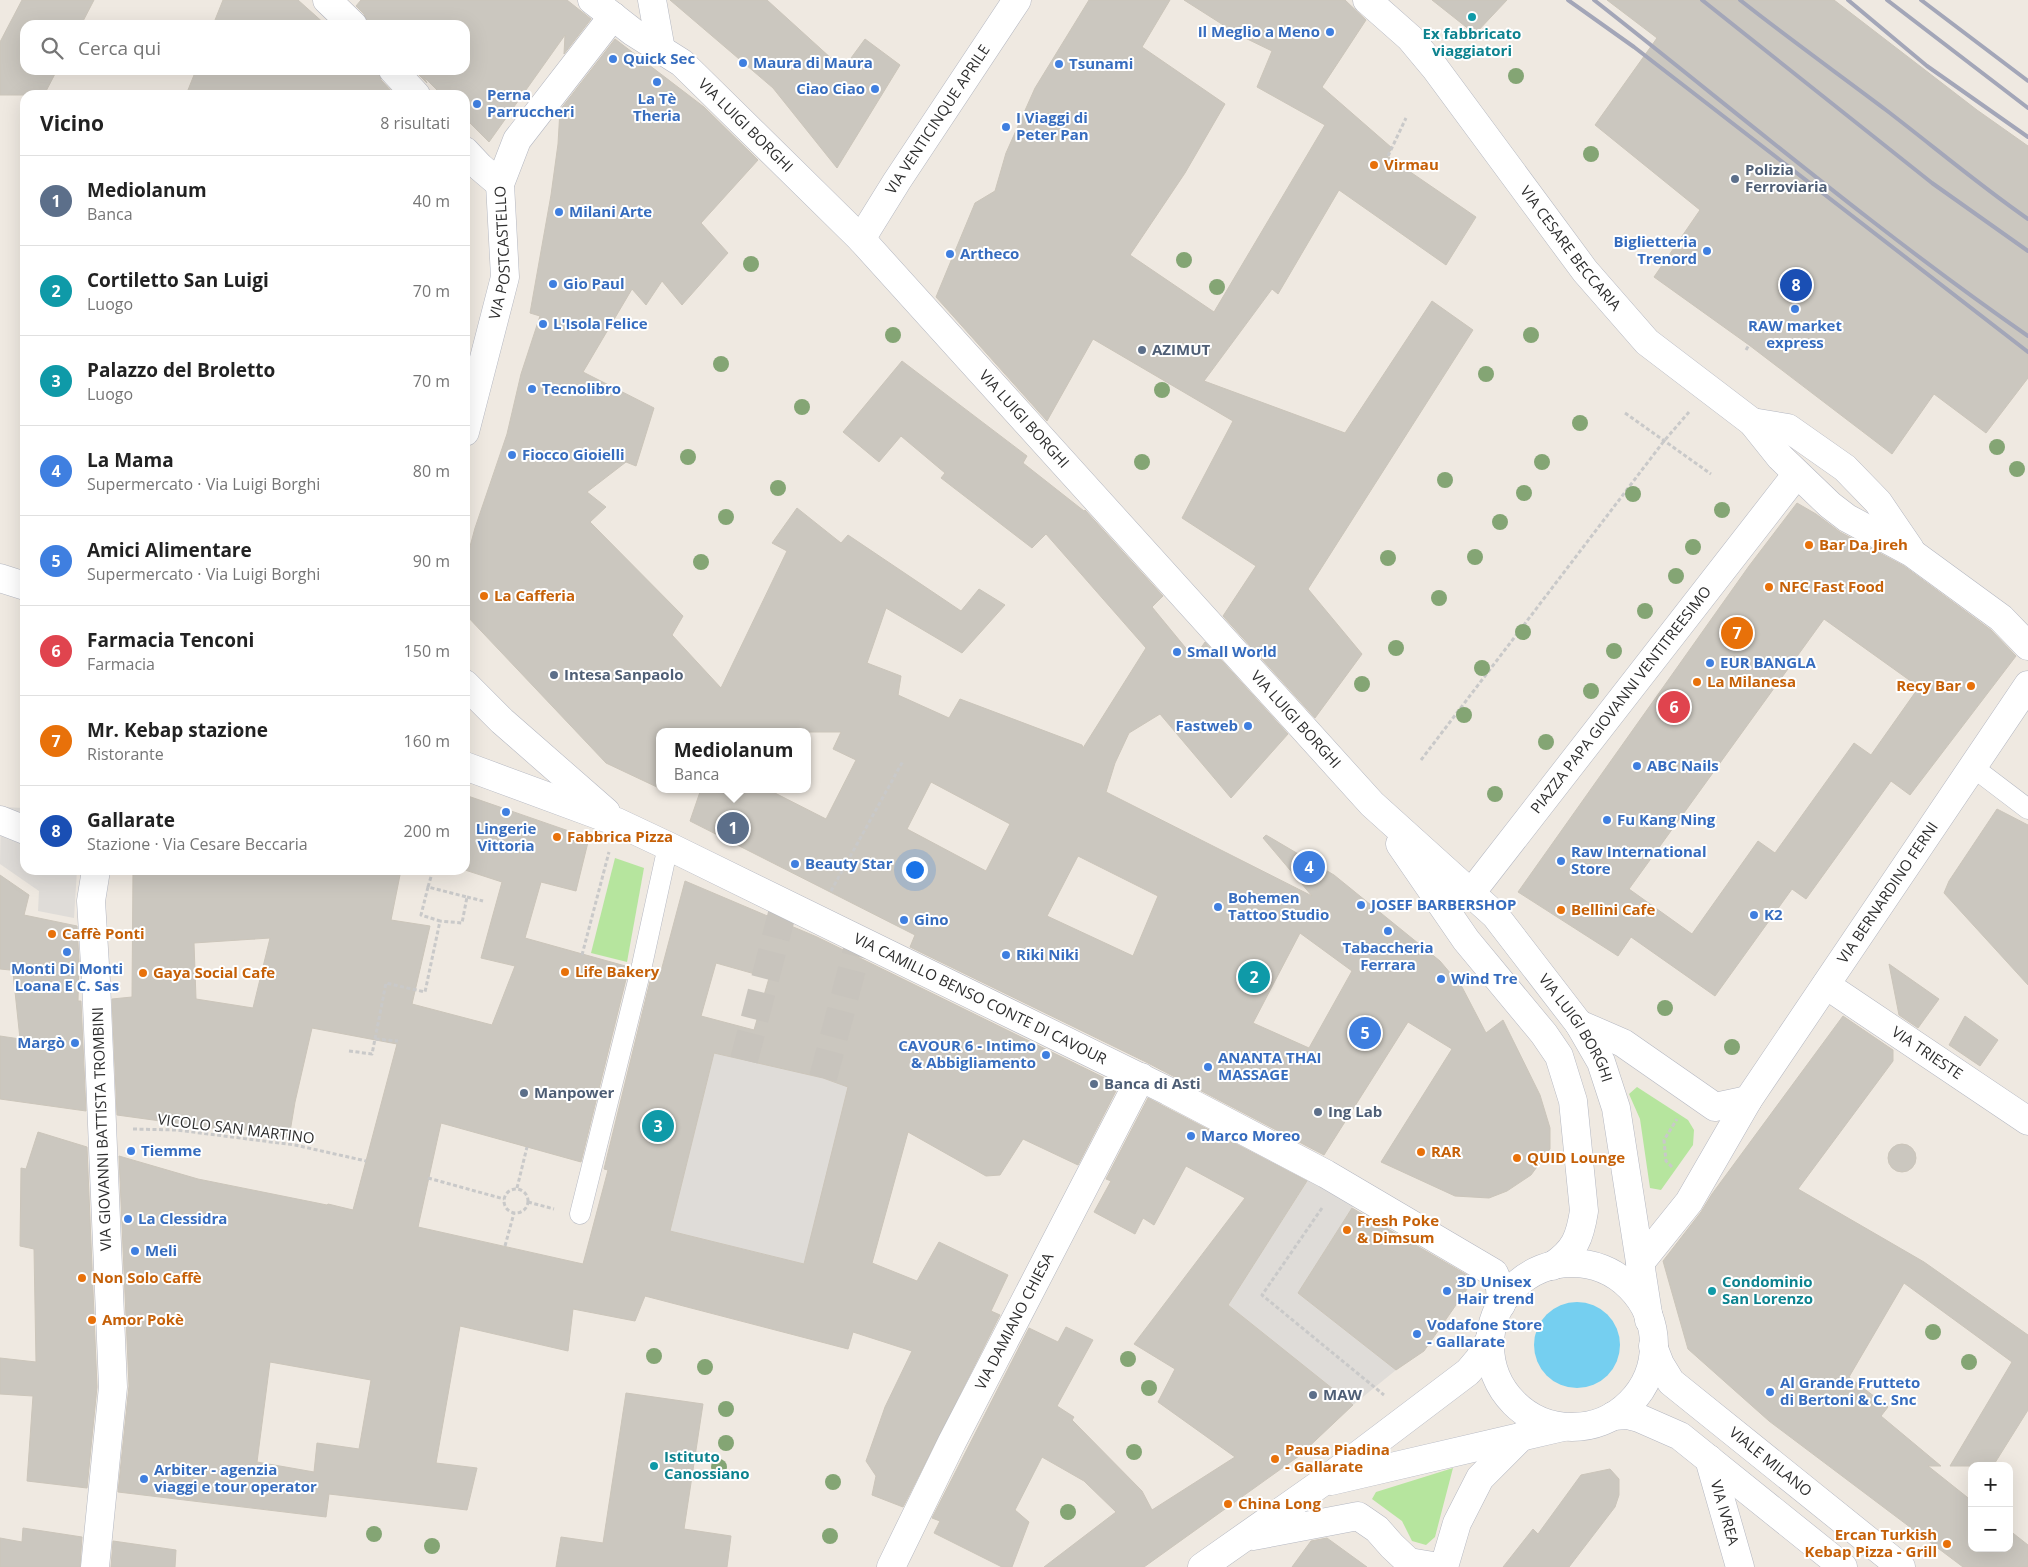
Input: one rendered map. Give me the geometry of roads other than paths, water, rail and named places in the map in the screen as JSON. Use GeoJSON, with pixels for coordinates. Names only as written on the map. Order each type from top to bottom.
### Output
{"type":"FeatureCollection","features":[{"type":"Feature","properties":{"kind":"street"},"geometry":{"type":"LineString","coordinates":[[327,0],[348,20]]}},
{"type":"Feature","properties":{"kind":"street"},"geometry":{"type":"LineString","coordinates":[[652,0],[661,50]]}},
{"type":"Feature","properties":{"kind":"street","name":"VIA VENTICINQUE APRILE"},"geometry":{"type":"LineString","coordinates":[[861,239],[1016,0]]}},
{"type":"Feature","properties":{"kind":"street","name":"VIA CESARE BECCARIA"},"geometry":{"type":"LineString","coordinates":[[1367,0],[1410,38],[1585,271],[1647,342],[1752,422],[1796,475],[1847,518],[1912,552]]}},
{"type":"Feature","properties":{"kind":"street","name":"VIA LUIGI BORGHI"},"geometry":{"type":"LineString","coordinates":[[606,4],[661,50],[682,63],[861,239],[1372,804],[1495,915],[1579,1024],[1601,1062],[1616,1108],[1651,1333]]}},
{"type":"Feature","properties":{"kind":"street","name":"VIA POSTCASTELLO"},"geometry":{"type":"LineString","coordinates":[[470,413],[505,277],[500,184],[517,140],[606,4]]}},
{"type":"Feature","properties":{"kind":"street"},"geometry":{"type":"LineString","coordinates":[[398,75],[411,90]]}},
{"type":"Feature","properties":{"kind":"street"},"geometry":{"type":"LineString","coordinates":[[470,156],[500,184]]}},
{"type":"Feature","properties":{"kind":"street"},"geometry":{"type":"LineString","coordinates":[[1752,422],[1788,428],[1845,468],[1878,502],[1912,552],[2001,618],[2028,646]]}},
{"type":"Feature","properties":{"kind":"street","name":"PIAZZA PAPA GIOVANNI VENTITREESIMO"},"geometry":{"type":"LineString","coordinates":[[1471,893],[1796,475]]}},
{"type":"Feature","properties":{"kind":"street"},"geometry":{"type":"LineString","coordinates":[[0,578],[20,584]]}},
{"type":"Feature","properties":{"kind":"street","name":"VIA BERNARDINO FERNI"},"geometry":{"type":"LineString","coordinates":[[1640,1263],[1689,1202],[1748,1100],[1974,768],[1989,741],[2028,685]]}},
{"type":"Feature","properties":{"kind":"street"},"geometry":{"type":"LineString","coordinates":[[470,696],[616,822]]}},
{"type":"Feature","properties":{"kind":"street"},"geometry":{"type":"LineString","coordinates":[[470,768],[616,822]]}},
{"type":"Feature","properties":{"kind":"street","name":"VIA LUIGI BORGHI"},"geometry":{"type":"LineString","coordinates":[[1372,804],[1466,940],[1553,1046],[1565,1071],[1573,1101],[1584,1211],[1575,1246],[1552,1266]]}},
{"type":"Feature","properties":{"kind":"street"},"geometry":{"type":"LineString","coordinates":[[0,820],[20,828]]}},
{"type":"Feature","properties":{"kind":"street","name":"VIA CAMILLO BENSO CONTE DI CAVOUR"},"geometry":{"type":"LineString","coordinates":[[616,822],[816,917],[1141,1077],[1339,1181],[1494,1273],[1500,1287],[1501,1305]]}},
{"type":"Feature","properties":{"kind":"street","name":"VIA GIOVANNI BATTISTA TROMBINI"},"geometry":{"type":"LineString","coordinates":[[95,875],[91,900],[113,1387],[95,1567]]}},
{"type":"Feature","properties":{"kind":"street"},"geometry":{"type":"LineString","coordinates":[[1429,885],[1471,893]]}},
{"type":"Feature","properties":{"kind":"street","name":"VIA TRIESTE"},"geometry":{"type":"LineString","coordinates":[[1826,985],[2028,1121]]}},
{"type":"Feature","properties":{"kind":"street"},"geometry":{"type":"LineString","coordinates":[[1579,1024],[1624,1043],[1716,1107],[1748,1100]]}},
{"type":"Feature","properties":{"kind":"street","name":"VIA DAMIANO CHIESA"},"geometry":{"type":"LineString","coordinates":[[891,1567],[952,1442],[1141,1077]]}},
{"type":"Feature","properties":{"kind":"street"},"geometry":{"type":"LineString","coordinates":[[1320,1484],[1563,1427],[1589,1425],[1613,1416],[1629,1404],[1641,1389],[1651,1365],[1651,1333],[1634,1292],[1614,1275],[1596,1267],[1583,1264],[1552,1266],[1525,1278],[1511,1290],[1501,1305],[1493,1321],[1490,1339],[1493,1369],[1507,1395],[1515,1404],[1535,1418],[1563,1427]]}},
{"type":"Feature","properties":{"kind":"street","name":"VIALE MILANO"},"geometry":{"type":"LineString","coordinates":[[1651,1333],[1660,1364],[1668,1377],[1682,1391],[1901,1567]]}},
{"type":"Feature","properties":{"kind":"street"},"geometry":{"type":"LineString","coordinates":[[1202,1567],[1320,1484],[1468,1372],[1479,1359],[1490,1339]]}},
{"type":"Feature","properties":{"kind":"street"},"geometry":{"type":"LineString","coordinates":[[1613,1416],[1627,1415],[1664,1428],[1680,1436],[1843,1567]]}},
{"type":"Feature","properties":{"kind":"street"},"geometry":{"type":"LineString","coordinates":[[1444,1567],[1458,1523],[1480,1478],[1522,1436]]}},
{"type":"Feature","properties":{"kind":"street","name":"VIA IVREA"},"geometry":{"type":"LineString","coordinates":[[1709,1459],[1740,1567]]}},
{"type":"Feature","properties":{"kind":"street"},"geometry":{"type":"LineString","coordinates":[[1244,1538],[1358,1516],[1377,1529],[1409,1562],[1439,1567]]}},
{"type":"Feature","properties":{"kind":"lane"},"geometry":{"type":"LineString","coordinates":[[1974,768],[2028,809]]}},
{"type":"Feature","properties":{"kind":"lane"},"geometry":{"type":"LineString","coordinates":[[580,1214],[642,965],[668,846]]}},
{"type":"Feature","properties":{"kind":"water"},"geometry":{"type":"Polygon","coordinates":[[[1577,1302],[1594,1305],[1608,1314],[1617,1328],[1620,1345],[1617,1362],[1608,1376],[1594,1385],[1577,1388],[1560,1385],[1546,1376],[1537,1362],[1534,1345],[1537,1328],[1546,1314],[1560,1305],[1577,1302]]]}},
{"type":"Feature","properties":{"kind":"tunnel"},"geometry":{"type":"LineString","coordinates":[[744,1060],[785,902]]}},
{"type":"Feature","properties":{"kind":"tunnel"},"geometry":{"type":"LineString","coordinates":[[823,1078],[860,939]]}},
{"type":"Feature","properties":{"kind":"railway"},"geometry":{"type":"LineString","coordinates":[[1568,0],[1634,47],[2028,352]]}},
{"type":"Feature","properties":{"kind":"railway"},"geometry":{"type":"LineString","coordinates":[[1594,0],[1917,256],[2028,336]]}},
{"type":"Feature","properties":{"kind":"railway"},"geometry":{"type":"LineString","coordinates":[[1702,0],[1932,183],[2028,251]]}},
{"type":"Feature","properties":{"kind":"railway"},"geometry":{"type":"LineString","coordinates":[[1740,0],[2028,219]]}},
{"type":"Feature","properties":{"kind":"railway"},"geometry":{"type":"LineString","coordinates":[[1848,0],[1927,66],[2028,137]]}},
{"type":"Feature","properties":{"kind":"railway"},"geometry":{"type":"LineString","coordinates":[[1887,0],[2028,108]]}},
{"type":"Feature","properties":{"kind":"railway"},"geometry":{"type":"LineString","coordinates":[[1921,0],[2028,81]]}},
{"type":"Feature","properties":{"kind":"place","name":"Ex fabbricato viaggiatori"},"geometry":{"type":"Point","coordinates":[1472,17]}},
{"type":"Feature","properties":{"kind":"place","name":"Il Meglio a Meno"},"geometry":{"type":"Point","coordinates":[1330,32]}},
{"type":"Feature","properties":{"kind":"place","name":"Quick Sec"},"geometry":{"type":"Point","coordinates":[613,59]}},
{"type":"Feature","properties":{"kind":"place","name":"Maura di Maura"},"geometry":{"type":"Point","coordinates":[743,63]}},
{"type":"Feature","properties":{"kind":"place","name":"Tsunami"},"geometry":{"type":"Point","coordinates":[1059,64]}},
{"type":"Feature","properties":{"kind":"place","name":"La Tè Theria"},"geometry":{"type":"Point","coordinates":[657,82]}},
{"type":"Feature","properties":{"kind":"place","name":"Ciao Ciao"},"geometry":{"type":"Point","coordinates":[875,89]}},
{"type":"Feature","properties":{"kind":"place","name":"Perna Parruccheri"},"geometry":{"type":"Point","coordinates":[477,104]}},
{"type":"Feature","properties":{"kind":"place","name":"I Viaggi di Peter Pan"},"geometry":{"type":"Point","coordinates":[1006,127]}},
{"type":"Feature","properties":{"kind":"place","name":"Virmau"},"geometry":{"type":"Point","coordinates":[1374,165]}},
{"type":"Feature","properties":{"kind":"place","name":"Polizia Ferroviaria"},"geometry":{"type":"Point","coordinates":[1735,179]}},
{"type":"Feature","properties":{"kind":"place","name":"Milani Arte"},"geometry":{"type":"Point","coordinates":[559,212]}},
{"type":"Feature","properties":{"kind":"place","name":"Biglietteria Trenord"},"geometry":{"type":"Point","coordinates":[1707,251]}},
{"type":"Feature","properties":{"kind":"place","name":"Artheco"},"geometry":{"type":"Point","coordinates":[950,254]}},
{"type":"Feature","properties":{"kind":"place","name":"Gio Paul"},"geometry":{"type":"Point","coordinates":[553,284]}},
{"type":"Feature","properties":{"kind":"place","name":"Gallarate"},"geometry":{"type":"Point","coordinates":[1796,285]}},
{"type":"Feature","properties":{"kind":"place","name":"RAW market express"},"geometry":{"type":"Point","coordinates":[1795,309]}},
{"type":"Feature","properties":{"kind":"place","name":"L'Isola Felice"},"geometry":{"type":"Point","coordinates":[543,324]}},
{"type":"Feature","properties":{"kind":"place","name":"AZIMUT"},"geometry":{"type":"Point","coordinates":[1142,350]}},
{"type":"Feature","properties":{"kind":"place","name":"Tecnolibro"},"geometry":{"type":"Point","coordinates":[532,389]}},
{"type":"Feature","properties":{"kind":"place","name":"Fiocco Gioielli"},"geometry":{"type":"Point","coordinates":[512,455]}},
{"type":"Feature","properties":{"kind":"place","name":"Bar Da Jireh"},"geometry":{"type":"Point","coordinates":[1809,545]}},
{"type":"Feature","properties":{"kind":"place","name":"NFC Fast Food"},"geometry":{"type":"Point","coordinates":[1769,587]}},
{"type":"Feature","properties":{"kind":"place","name":"La Cafferia"},"geometry":{"type":"Point","coordinates":[484,596]}},
{"type":"Feature","properties":{"kind":"place","name":"Mr. Kebap stazione"},"geometry":{"type":"Point","coordinates":[1737,633]}},
{"type":"Feature","properties":{"kind":"place","name":"Small World"},"geometry":{"type":"Point","coordinates":[1177,652]}},
{"type":"Feature","properties":{"kind":"place","name":"EUR BANGLA"},"geometry":{"type":"Point","coordinates":[1710,663]}},
{"type":"Feature","properties":{"kind":"place","name":"Intesa Sanpaolo"},"geometry":{"type":"Point","coordinates":[554,675]}},
{"type":"Feature","properties":{"kind":"place","name":"La Milanesa"},"geometry":{"type":"Point","coordinates":[1697,682]}},
{"type":"Feature","properties":{"kind":"place","name":"Recy Bar"},"geometry":{"type":"Point","coordinates":[1971,686]}},
{"type":"Feature","properties":{"kind":"place","name":"Farmacia Tenconi"},"geometry":{"type":"Point","coordinates":[1674,707]}},
{"type":"Feature","properties":{"kind":"place","name":"Fastweb"},"geometry":{"type":"Point","coordinates":[1248,726]}},
{"type":"Feature","properties":{"kind":"place","name":"ABC Nails"},"geometry":{"type":"Point","coordinates":[1637,766]}},
{"type":"Feature","properties":{"kind":"place","name":"Lingerie Vittoria"},"geometry":{"type":"Point","coordinates":[506,812]}},
{"type":"Feature","properties":{"kind":"place","name":"Fu Kang Ning"},"geometry":{"type":"Point","coordinates":[1607,820]}},
{"type":"Feature","properties":{"kind":"place","name":"Mediolanum"},"geometry":{"type":"Point","coordinates":[733,828]}},
{"type":"Feature","properties":{"kind":"place","name":"Fabbrica Pizza"},"geometry":{"type":"Point","coordinates":[557,837]}},
{"type":"Feature","properties":{"kind":"place","name":"Raw International Store"},"geometry":{"type":"Point","coordinates":[1561,861]}},
{"type":"Feature","properties":{"kind":"place","name":"Beauty Star"},"geometry":{"type":"Point","coordinates":[795,864]}},
{"type":"Feature","properties":{"kind":"place","name":"La Mama"},"geometry":{"type":"Point","coordinates":[1309,867]}},
{"type":"Feature","properties":{"kind":"place","name":"JOSEF BARBERSHOP"},"geometry":{"type":"Point","coordinates":[1361,905]}},
{"type":"Feature","properties":{"kind":"place","name":"Bohemen Tattoo Studio"},"geometry":{"type":"Point","coordinates":[1218,907]}},
{"type":"Feature","properties":{"kind":"place","name":"Bellini Cafe"},"geometry":{"type":"Point","coordinates":[1561,910]}},
{"type":"Feature","properties":{"kind":"place","name":"K2"},"geometry":{"type":"Point","coordinates":[1754,915]}},
{"type":"Feature","properties":{"kind":"place","name":"Gino"},"geometry":{"type":"Point","coordinates":[904,920]}},
{"type":"Feature","properties":{"kind":"place","name":"Tabaccheria Ferrara"},"geometry":{"type":"Point","coordinates":[1388,931]}},
{"type":"Feature","properties":{"kind":"place","name":"Caffè Ponti"},"geometry":{"type":"Point","coordinates":[52,934]}},
{"type":"Feature","properties":{"kind":"place","name":"Monti Di Monti Loana E C. Sas"},"geometry":{"type":"Point","coordinates":[67,952]}},
{"type":"Feature","properties":{"kind":"place","name":"Riki Niki"},"geometry":{"type":"Point","coordinates":[1006,955]}},
{"type":"Feature","properties":{"kind":"place","name":"Life Bakery"},"geometry":{"type":"Point","coordinates":[565,972]}},
{"type":"Feature","properties":{"kind":"place","name":"Gaya Social Cafe"},"geometry":{"type":"Point","coordinates":[143,973]}},
{"type":"Feature","properties":{"kind":"place","name":"Cortiletto San Luigi"},"geometry":{"type":"Point","coordinates":[1254,977]}},
{"type":"Feature","properties":{"kind":"place","name":"Wind Tre"},"geometry":{"type":"Point","coordinates":[1441,979]}},
{"type":"Feature","properties":{"kind":"place","name":"Amici Alimentare"},"geometry":{"type":"Point","coordinates":[1365,1033]}},
{"type":"Feature","properties":{"kind":"place","name":"Margò"},"geometry":{"type":"Point","coordinates":[75,1043]}},
{"type":"Feature","properties":{"kind":"place","name":"CAVOUR 6 - Intimo & Abbigliamento"},"geometry":{"type":"Point","coordinates":[1046,1055]}},
{"type":"Feature","properties":{"kind":"place","name":"ANANTA THAI MASSAGE"},"geometry":{"type":"Point","coordinates":[1208,1067]}},
{"type":"Feature","properties":{"kind":"place","name":"Banca di Asti"},"geometry":{"type":"Point","coordinates":[1094,1084]}},
{"type":"Feature","properties":{"kind":"place","name":"Manpower"},"geometry":{"type":"Point","coordinates":[524,1093]}},
{"type":"Feature","properties":{"kind":"place","name":"Ing Lab"},"geometry":{"type":"Point","coordinates":[1318,1112]}},
{"type":"Feature","properties":{"kind":"place","name":"Palazzo del Broletto"},"geometry":{"type":"Point","coordinates":[658,1126]}},
{"type":"Feature","properties":{"kind":"place","name":"Marco Moreo"},"geometry":{"type":"Point","coordinates":[1191,1136]}},
{"type":"Feature","properties":{"kind":"place","name":"Tiemme"},"geometry":{"type":"Point","coordinates":[131,1151]}},
{"type":"Feature","properties":{"kind":"place","name":"RAR"},"geometry":{"type":"Point","coordinates":[1421,1152]}},
{"type":"Feature","properties":{"kind":"place","name":"QUID Lounge"},"geometry":{"type":"Point","coordinates":[1517,1158]}},
{"type":"Feature","properties":{"kind":"place","name":"La Clessidra"},"geometry":{"type":"Point","coordinates":[128,1219]}},
{"type":"Feature","properties":{"kind":"place","name":"Fresh Poke & Dimsum"},"geometry":{"type":"Point","coordinates":[1347,1230]}},
{"type":"Feature","properties":{"kind":"place","name":"Meli"},"geometry":{"type":"Point","coordinates":[135,1251]}},
{"type":"Feature","properties":{"kind":"place","name":"Non Solo Caffè"},"geometry":{"type":"Point","coordinates":[82,1278]}},
{"type":"Feature","properties":{"kind":"place","name":"3D Unisex Hair trend"},"geometry":{"type":"Point","coordinates":[1447,1291]}},
{"type":"Feature","properties":{"kind":"place","name":"Condominio San Lorenzo"},"geometry":{"type":"Point","coordinates":[1712,1291]}},
{"type":"Feature","properties":{"kind":"place","name":"Amor Pokè"},"geometry":{"type":"Point","coordinates":[92,1320]}},
{"type":"Feature","properties":{"kind":"place","name":"Vodafone Store - Gallarate"},"geometry":{"type":"Point","coordinates":[1417,1334]}},
{"type":"Feature","properties":{"kind":"place","name":"Al Grande Frutteto di Bertoni & C. Snc"},"geometry":{"type":"Point","coordinates":[1770,1392]}},
{"type":"Feature","properties":{"kind":"place","name":"MAW"},"geometry":{"type":"Point","coordinates":[1313,1395]}},
{"type":"Feature","properties":{"kind":"place","name":"Pausa Piadina - Gallarate"},"geometry":{"type":"Point","coordinates":[1275,1459]}},
{"type":"Feature","properties":{"kind":"place","name":"Istituto Canossiano"},"geometry":{"type":"Point","coordinates":[654,1466]}},
{"type":"Feature","properties":{"kind":"place","name":"Arbiter - agenzia viaggi e tour operator"},"geometry":{"type":"Point","coordinates":[144,1479]}},
{"type":"Feature","properties":{"kind":"place","name":"China Long"},"geometry":{"type":"Point","coordinates":[1228,1504]}},
{"type":"Feature","properties":{"kind":"place","name":"Ercan Turkish Kebap Pizza - Grill"},"geometry":{"type":"Point","coordinates":[1947,1544]}}]}
